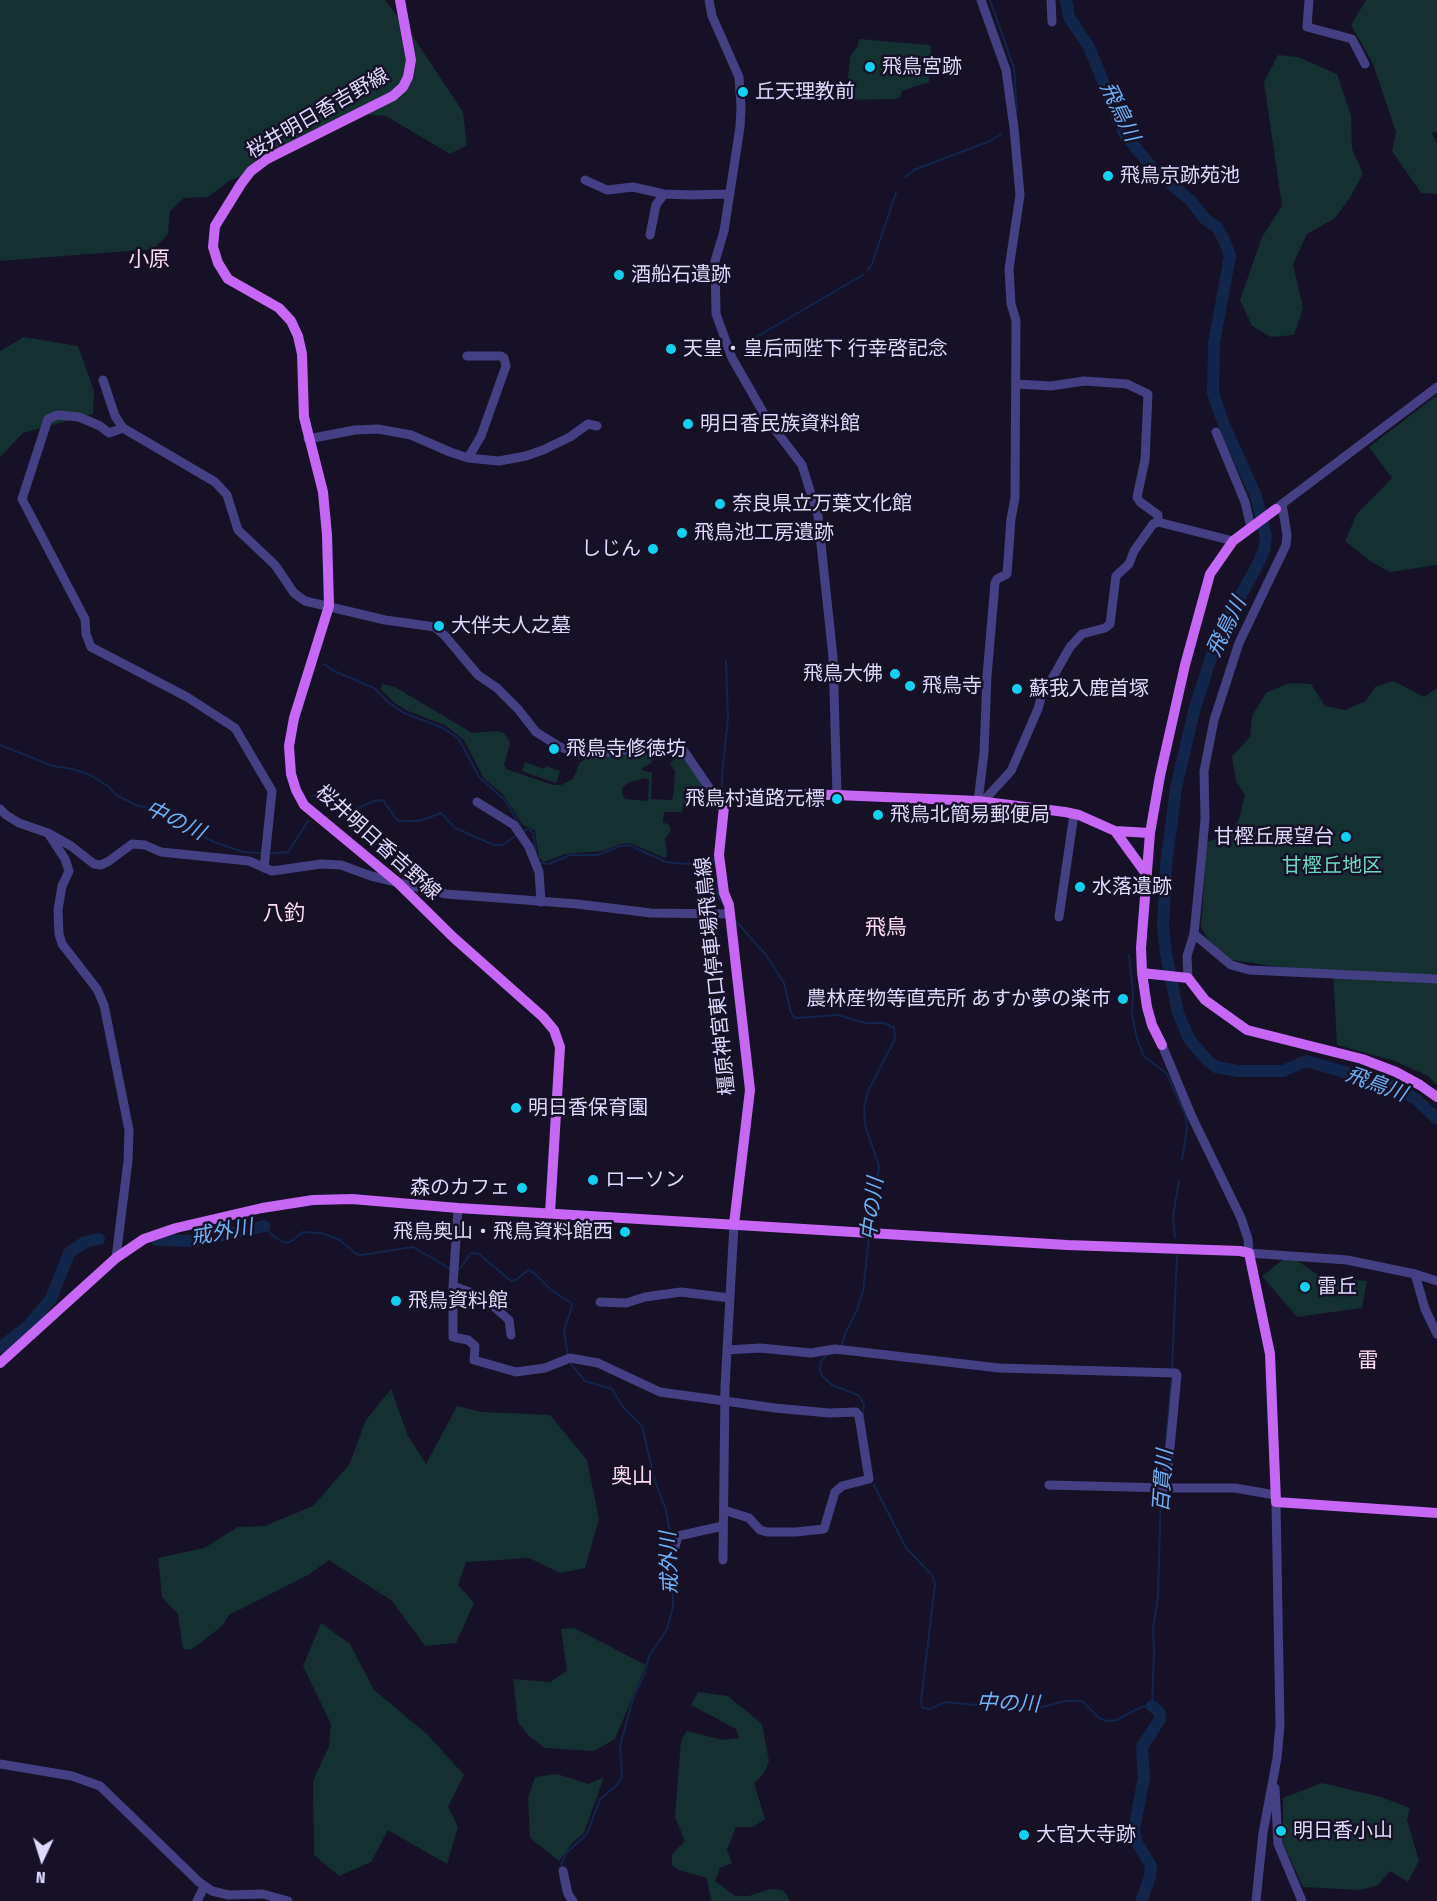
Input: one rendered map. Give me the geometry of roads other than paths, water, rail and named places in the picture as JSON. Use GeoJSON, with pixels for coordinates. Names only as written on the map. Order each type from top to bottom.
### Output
{"type":"FeatureCollection","features":[{"type":"Feature","properties":{"kind":"main road","name":"桜井明日香吉野線"},"geometry":{"type":"LineString","coordinates":[[400,0],[411,60],[404,87],[393,96],[267,159],[251,171],[215,226],[213,247],[218,263],[228,279],[279,308],[291,321],[298,336],[302,354],[304,417],[323,492],[329,606],[294,718],[289,746],[291,774],[296,790],[304,805],[397,882],[454,938],[543,1017],[554,1030],[560,1047],[550,1213]]}},
{"type":"Feature","properties":{"kind":"main road"},"geometry":{"type":"LineString","coordinates":[[1161,1045],[1152,1025],[1142,974],[1141,948],[1150,833],[1160,776],[1182,676],[1210,574],[1233,541],[1279,507]]}},
{"type":"Feature","properties":{"kind":"main road"},"geometry":{"type":"LineString","coordinates":[[725,797],[775,794],[837,795],[981,802],[1079,814],[1115,831],[1150,833]]}},
{"type":"Feature","properties":{"kind":"main road","name":"橿原神宮東口停車場飛鳥線"},"geometry":{"type":"LineString","coordinates":[[725,797],[719,855],[724,893],[730,914],[750,1090],[734,1224]]}},
{"type":"Feature","properties":{"kind":"main road"},"geometry":{"type":"LineString","coordinates":[[1115,831],[1147,874]]}},
{"type":"Feature","properties":{"kind":"main road"},"geometry":{"type":"LineString","coordinates":[[1142,974],[1185,977],[1205,1000],[1247,1030],[1362,1059],[1396,1072],[1437,1097]]}},
{"type":"Feature","properties":{"kind":"main road"},"geometry":{"type":"LineString","coordinates":[[0,1363],[116,1258],[144,1239],[176,1228],[262,1208],[313,1200],[352,1199],[458,1208],[872,1232],[1033,1244],[1240,1251],[1249,1253],[1271,1360],[1275,1499],[1437,1513]]}},
{"type":"Feature","properties":{"kind":"street"},"geometry":{"type":"LineString","coordinates":[[709,0],[712,16],[739,77],[741,107],[724,231],[715,261],[716,314],[732,358],[767,419],[802,465],[818,516],[833,657],[837,795]]}},
{"type":"Feature","properties":{"kind":"street"},"geometry":{"type":"LineString","coordinates":[[981,0],[1006,70],[1020,195],[1009,269],[1011,304],[1016,320],[1015,498],[1007,574],[997,579],[995,583],[987,676],[981,802]]}},
{"type":"Feature","properties":{"kind":"street"},"geometry":{"type":"LineString","coordinates":[[1051,0],[1052,22]]}},
{"type":"Feature","properties":{"kind":"street"},"geometry":{"type":"LineString","coordinates":[[1309,0],[1306,27],[1352,39],[1365,64]]}},
{"type":"Feature","properties":{"kind":"street"},"geometry":{"type":"LineString","coordinates":[[585,180],[604,189],[633,187],[664,194],[729,194]]}},
{"type":"Feature","properties":{"kind":"street"},"geometry":{"type":"LineString","coordinates":[[650,235],[656,205],[664,194]]}},
{"type":"Feature","properties":{"kind":"street"},"geometry":{"type":"LineString","coordinates":[[467,356],[501,356],[506,366],[481,436],[468,458]]}},
{"type":"Feature","properties":{"kind":"street"},"geometry":{"type":"LineString","coordinates":[[102,380],[115,416],[123,428],[215,482],[227,495],[238,530],[275,565],[294,593],[305,602],[385,620],[435,627],[478,675],[497,688],[518,708],[536,732],[560,747],[593,754],[672,744],[684,751],[710,789],[718,796],[725,797]]}},
{"type":"Feature","properties":{"kind":"street"},"geometry":{"type":"LineString","coordinates":[[1017,384],[1051,386],[1084,381],[1127,384],[1148,394],[1145,460],[1137,497],[1140,502],[1158,515],[1158,522]]}},
{"type":"Feature","properties":{"kind":"street"},"geometry":{"type":"LineString","coordinates":[[1185,977],[1187,956],[1194,934],[1205,819],[1204,771],[1214,720],[1239,643],[1286,545],[1287,535],[1279,507],[1437,387]]}},
{"type":"Feature","properties":{"kind":"street"},"geometry":{"type":"LineString","coordinates":[[123,428],[109,433],[100,426],[79,417],[58,416],[48,420],[22,499],[85,619],[86,634],[91,647],[187,697],[235,728],[272,791],[265,858]]}},
{"type":"Feature","properties":{"kind":"street"},"geometry":{"type":"LineString","coordinates":[[308,439],[355,430],[378,429],[411,435],[468,458],[499,461],[526,456],[570,437],[588,424],[597,426]]}},
{"type":"Feature","properties":{"kind":"street"},"geometry":{"type":"LineString","coordinates":[[1216,432],[1245,502],[1250,528]]}},
{"type":"Feature","properties":{"kind":"street"},"geometry":{"type":"LineString","coordinates":[[981,802],[1011,771],[1036,715],[1041,698],[1070,647],[1082,634],[1105,628],[1110,624],[1116,576],[1129,564],[1134,551],[1150,527],[1158,522],[1233,541]]}},
{"type":"Feature","properties":{"kind":"street"},"geometry":{"type":"LineString","coordinates":[[477,802],[514,825],[529,847],[539,872],[541,902]]}},
{"type":"Feature","properties":{"kind":"street"},"geometry":{"type":"LineString","coordinates":[[0,809],[19,823],[48,833],[71,846],[94,864],[101,865],[109,861],[132,844],[145,845],[161,852],[249,861],[265,858],[280,870],[293,866],[341,865],[446,894],[651,914],[730,914]]}},
{"type":"Feature","properties":{"kind":"street"},"geometry":{"type":"LineString","coordinates":[[1059,917],[1074,814]]}},
{"type":"Feature","properties":{"kind":"street"},"geometry":{"type":"LineString","coordinates":[[48,833],[57,844],[69,871],[62,886],[62,898],[58,909],[59,934],[62,944],[97,989],[104,1005],[128,1119],[129,1151],[116,1258]]}},
{"type":"Feature","properties":{"kind":"street"},"geometry":{"type":"LineString","coordinates":[[1194,934],[1231,965],[1249,970],[1437,979]]}},
{"type":"Feature","properties":{"kind":"street"},"geometry":{"type":"LineString","coordinates":[[1161,1045],[1241,1218],[1248,1239],[1249,1253],[1347,1260],[1415,1274],[1437,1281]]}},
{"type":"Feature","properties":{"kind":"street"},"geometry":{"type":"LineString","coordinates":[[458,1208],[453,1286],[453,1337],[468,1341],[475,1346],[474,1360],[516,1372],[545,1368],[568,1358],[598,1364],[660,1392],[829,1413],[856,1412],[859,1416],[869,1479],[842,1486],[835,1492],[824,1529],[767,1532],[759,1530],[749,1518],[724,1510]]}},
{"type":"Feature","properties":{"kind":"street"},"geometry":{"type":"LineString","coordinates":[[723,1560],[725,1401],[734,1224]]}},
{"type":"Feature","properties":{"kind":"street"},"geometry":{"type":"LineString","coordinates":[[1415,1274],[1425,1309],[1437,1334]]}},
{"type":"Feature","properties":{"kind":"street"},"geometry":{"type":"LineString","coordinates":[[453,1286],[483,1297],[509,1320],[511,1335]]}},
{"type":"Feature","properties":{"kind":"street"},"geometry":{"type":"LineString","coordinates":[[600,1302],[626,1303],[645,1297],[681,1292],[730,1298]]}},
{"type":"Feature","properties":{"kind":"street"},"geometry":{"type":"LineString","coordinates":[[727,1350],[759,1348],[811,1353],[835,1349],[999,1368],[1173,1372],[1177,1375],[1162,1487]]}},
{"type":"Feature","properties":{"kind":"street"},"geometry":{"type":"LineString","coordinates":[[1049,1485],[1236,1488],[1275,1499],[1280,1725],[1256,1901]]}},
{"type":"Feature","properties":{"kind":"street"},"geometry":{"type":"LineString","coordinates":[[675,1547],[678,1536],[723,1526]]}},
{"type":"Feature","properties":{"kind":"street"},"geometry":{"type":"LineString","coordinates":[[0,1764],[72,1776],[100,1786],[204,1887],[229,1895],[255,1893],[288,1901]]}},
{"type":"Feature","properties":{"kind":"street"},"geometry":{"type":"LineString","coordinates":[[1274,1773],[1278,1844],[1302,1901]]}},
{"type":"Feature","properties":{"kind":"street"},"geometry":{"type":"LineString","coordinates":[[1262,1844],[1278,1844]]}},
{"type":"Feature","properties":{"kind":"street"},"geometry":{"type":"LineString","coordinates":[[563,1871],[568,1894],[573,1901]]}},
{"type":"Feature","properties":{"kind":"street"},"geometry":{"type":"LineString","coordinates":[[197,1901],[204,1887]]}},
{"type":"Feature","properties":{"kind":"waterway"},"geometry":{"type":"LineString","coordinates":[[990,0],[1014,68],[1017,110]]}},
{"type":"Feature","properties":{"kind":"waterway","name":"飛鳥川"},"geometry":{"type":"LineString","coordinates":[[1066,0],[1069,17],[1089,47],[1124,133],[1152,168],[1191,201],[1205,219],[1217,227],[1225,242],[1230,256],[1214,343],[1213,393],[1224,425],[1256,496],[1266,537],[1264,551],[1213,651],[1194,711],[1176,788],[1166,865],[1163,927],[1178,1013],[1189,1039],[1216,1067],[1238,1071],[1283,1071],[1306,1061],[1390,1085],[1416,1099],[1437,1119]]}},
{"type":"Feature","properties":{"kind":"waterway"},"geometry":{"type":"LineString","coordinates":[[905,177],[914,170],[990,141],[1002,134]]}},
{"type":"Feature","properties":{"kind":"waterway"},"geometry":{"type":"LineString","coordinates":[[868,270],[896,193]]}},
{"type":"Feature","properties":{"kind":"waterway"},"geometry":{"type":"LineString","coordinates":[[746,343],[863,275]]}},
{"type":"Feature","properties":{"kind":"waterway"},"geometry":{"type":"LineString","coordinates":[[722,793],[728,718],[726,661]]}},
{"type":"Feature","properties":{"kind":"waterway"},"geometry":{"type":"LineString","coordinates":[[324,664],[334,671],[374,688],[404,713],[443,728],[459,739],[479,777],[505,800],[523,831]]}},
{"type":"Feature","properties":{"kind":"waterway","name":"中の川"},"geometry":{"type":"LineString","coordinates":[[0,745],[53,766],[90,775],[108,786],[116,795],[138,806],[162,810],[180,820],[191,830],[214,842],[243,852],[261,853]]}},
{"type":"Feature","properties":{"kind":"waterway","name":"中の川"},"geometry":{"type":"LineString","coordinates":[[312,797],[319,792],[327,793],[340,810],[348,813],[374,801],[383,800],[397,820],[401,821],[419,821],[441,813],[455,828],[494,845],[502,845],[517,835]]}},
{"type":"Feature","properties":{"kind":"waterway","name":"中の川"},"geometry":{"type":"LineString","coordinates":[[267,854],[288,852],[308,821]]}},
{"type":"Feature","properties":{"kind":"waterway","name":"中の川"},"geometry":{"type":"LineString","coordinates":[[522,832],[528,829],[533,833],[536,853]]}},
{"type":"Feature","properties":{"kind":"waterway","name":"中の川"},"geometry":{"type":"LineString","coordinates":[[540,863],[549,864],[570,855],[598,855],[620,846],[629,845],[666,862],[687,864],[714,860],[716,867]]}},
{"type":"Feature","properties":{"kind":"waterway","name":"中の川"},"geometry":{"type":"LineString","coordinates":[[717,882],[718,896],[723,904]]}},
{"type":"Feature","properties":{"kind":"waterway","name":"中の川"},"geometry":{"type":"LineString","coordinates":[[734,919],[766,955],[784,983],[791,1013],[795,1018],[838,1015],[865,1023],[884,1023],[894,1028],[895,1039],[868,1091],[864,1108],[865,1125],[879,1166],[871,1228]]}},
{"type":"Feature","properties":{"kind":"waterway","name":"百貫川"},"geometry":{"type":"LineString","coordinates":[[1129,955],[1133,992],[1132,1014],[1137,1039],[1144,1056],[1167,1074],[1186,1117],[1187,1128],[1182,1160]]}},
{"type":"Feature","properties":{"kind":"waterway","name":"百貫川"},"geometry":{"type":"LineString","coordinates":[[1175,1238],[1173,1217],[1179,1180]]}},
{"type":"Feature","properties":{"kind":"waterway","name":"戒外川"},"geometry":{"type":"LineString","coordinates":[[264,1226],[273,1236],[285,1243],[303,1232],[321,1233],[340,1240],[356,1254],[361,1255],[413,1247],[451,1269]]}},
{"type":"Feature","properties":{"kind":"waterway","name":"戒外川"},"geometry":{"type":"LineString","coordinates":[[156,1240],[195,1241],[264,1226]]}},
{"type":"Feature","properties":{"kind":"waterway","name":"中の川"},"geometry":{"type":"LineString","coordinates":[[842,1346],[863,1291],[869,1237]]}},
{"type":"Feature","properties":{"kind":"waterway","name":"戒外川"},"geometry":{"type":"LineString","coordinates":[[0,1348],[28,1326],[51,1299],[69,1253],[85,1242],[99,1239]]}},
{"type":"Feature","properties":{"kind":"waterway","name":"戒外川"},"geometry":{"type":"LineString","coordinates":[[456,1270],[460,1269],[470,1254],[474,1253],[479,1254],[511,1281],[516,1280],[528,1270],[533,1272],[551,1290],[571,1303],[572,1307],[564,1330],[568,1357]]}},
{"type":"Feature","properties":{"kind":"waterway","name":"百貫川"},"geometry":{"type":"LineString","coordinates":[[1172,1370],[1177,1256]]}},
{"type":"Feature","properties":{"kind":"waterway","name":"中の川"},"geometry":{"type":"LineString","coordinates":[[837,1353],[827,1355],[821,1361],[822,1376],[832,1385],[858,1395],[864,1404],[863,1415]]}},
{"type":"Feature","properties":{"kind":"waterway","name":"戒外川"},"geometry":{"type":"LineString","coordinates":[[570,1363],[585,1381],[612,1389],[623,1407],[642,1426],[655,1481],[666,1510],[672,1543]]}},
{"type":"Feature","properties":{"kind":"waterway","name":"百貫川"},"geometry":{"type":"LineString","coordinates":[[1162,1484],[1172,1376]]}},
{"type":"Feature","properties":{"kind":"waterway","name":"中の川"},"geometry":{"type":"LineString","coordinates":[[874,1485],[906,1548],[932,1575],[935,1584],[922,1707],[929,1709],[946,1702],[976,1705],[992,1703],[1030,1710],[1065,1701],[1079,1701],[1083,1702],[1099,1718],[1107,1721],[1117,1720],[1141,1707],[1152,1706],[1153,1629],[1158,1596],[1161,1490]]}},
{"type":"Feature","properties":{"kind":"waterway","name":"戒外川"},"geometry":{"type":"LineString","coordinates":[[560,1868],[566,1853],[587,1834],[600,1799],[617,1785],[622,1777],[620,1746],[633,1699],[645,1672],[649,1656],[667,1629],[673,1607],[672,1549]]}},
{"type":"Feature","properties":{"kind":"waterway","name":"中の川"},"geometry":{"type":"LineString","coordinates":[[1141,1901],[1150,1877],[1151,1866],[1136,1841],[1134,1830],[1144,1777],[1142,1747],[1160,1719],[1159,1712],[1152,1706]]}},
{"type":"Feature","properties":{"kind":"waterway","name":"戒外川"},"geometry":{"type":"LineString","coordinates":[[560,1877],[563,1892]]}},
{"type":"Feature","properties":{"kind":"place","name":"飛鳥宮跡"},"geometry":{"type":"Point","coordinates":[870,67]}},
{"type":"Feature","properties":{"kind":"place","name":"丘天理教前"},"geometry":{"type":"Point","coordinates":[743,92]}},
{"type":"Feature","properties":{"kind":"place","name":"飛鳥京跡苑池"},"geometry":{"type":"Point","coordinates":[1108,176]}},
{"type":"Feature","properties":{"kind":"place","name":"酒船石遺跡"},"geometry":{"type":"Point","coordinates":[619,275]}},
{"type":"Feature","properties":{"kind":"place","name":"天皇・皇后両陛下 行幸啓記念"},"geometry":{"type":"Point","coordinates":[671,349]}},
{"type":"Feature","properties":{"kind":"place","name":"明日香民族資料館"},"geometry":{"type":"Point","coordinates":[688,424]}},
{"type":"Feature","properties":{"kind":"place","name":"奈良県立万葉文化館"},"geometry":{"type":"Point","coordinates":[720,504]}},
{"type":"Feature","properties":{"kind":"place","name":"飛鳥池工房遺跡"},"geometry":{"type":"Point","coordinates":[682,533]}},
{"type":"Feature","properties":{"kind":"place","name":"しじん"},"geometry":{"type":"Point","coordinates":[653,549]}},
{"type":"Feature","properties":{"kind":"place","name":"大伴夫人之墓"},"geometry":{"type":"Point","coordinates":[439,626]}},
{"type":"Feature","properties":{"kind":"place","name":"飛鳥大佛"},"geometry":{"type":"Point","coordinates":[895,674]}},
{"type":"Feature","properties":{"kind":"place","name":"飛鳥寺"},"geometry":{"type":"Point","coordinates":[910,686]}},
{"type":"Feature","properties":{"kind":"place","name":"蘇我入鹿首塚"},"geometry":{"type":"Point","coordinates":[1017,689]}},
{"type":"Feature","properties":{"kind":"place","name":"飛鳥寺修徳坊"},"geometry":{"type":"Point","coordinates":[554,749]}},
{"type":"Feature","properties":{"kind":"place","name":"飛鳥村道路元標"},"geometry":{"type":"Point","coordinates":[837,799]}},
{"type":"Feature","properties":{"kind":"place","name":"飛鳥北簡易郵便局"},"geometry":{"type":"Point","coordinates":[878,815]}},
{"type":"Feature","properties":{"kind":"place","name":"甘樫丘展望台"},"geometry":{"type":"Point","coordinates":[1346,837]}},
{"type":"Feature","properties":{"kind":"place","name":"水落遺跡"},"geometry":{"type":"Point","coordinates":[1080,887]}},
{"type":"Feature","properties":{"kind":"place","name":"農林産物等直売所 あすか夢の楽市"},"geometry":{"type":"Point","coordinates":[1123,999]}},
{"type":"Feature","properties":{"kind":"place","name":"明日香保育園"},"geometry":{"type":"Point","coordinates":[516,1108]}},
{"type":"Feature","properties":{"kind":"place","name":"ローソン"},"geometry":{"type":"Point","coordinates":[593,1180]}},
{"type":"Feature","properties":{"kind":"place","name":"森のカフェ"},"geometry":{"type":"Point","coordinates":[522,1188]}},
{"type":"Feature","properties":{"kind":"place","name":"飛鳥奥山・飛鳥資料館西"},"geometry":{"type":"Point","coordinates":[625,1232]}},
{"type":"Feature","properties":{"kind":"place","name":"雷丘"},"geometry":{"type":"Point","coordinates":[1305,1287]}},
{"type":"Feature","properties":{"kind":"place","name":"飛鳥資料館"},"geometry":{"type":"Point","coordinates":[396,1301]}},
{"type":"Feature","properties":{"kind":"place","name":"明日香小山"},"geometry":{"type":"Point","coordinates":[1281,1831]}},
{"type":"Feature","properties":{"kind":"place","name":"大官大寺跡"},"geometry":{"type":"Point","coordinates":[1024,1835]}},
{"type":"Feature","properties":{"kind":"district","name":"小原"},"geometry":{"type":"Point","coordinates":[149,260]}},
{"type":"Feature","properties":{"kind":"district","name":"八釣"},"geometry":{"type":"Point","coordinates":[284,914]}},
{"type":"Feature","properties":{"kind":"district","name":"飛鳥"},"geometry":{"type":"Point","coordinates":[886,928]}},
{"type":"Feature","properties":{"kind":"district","name":"雷"},"geometry":{"type":"Point","coordinates":[1368,1361]}},
{"type":"Feature","properties":{"kind":"district","name":"奥山"},"geometry":{"type":"Point","coordinates":[632,1477]}},
{"type":"Feature","properties":{"kind":"park label","name":"甘樫丘地区"},"geometry":{"type":"Point","coordinates":[1332,866]}}]}
